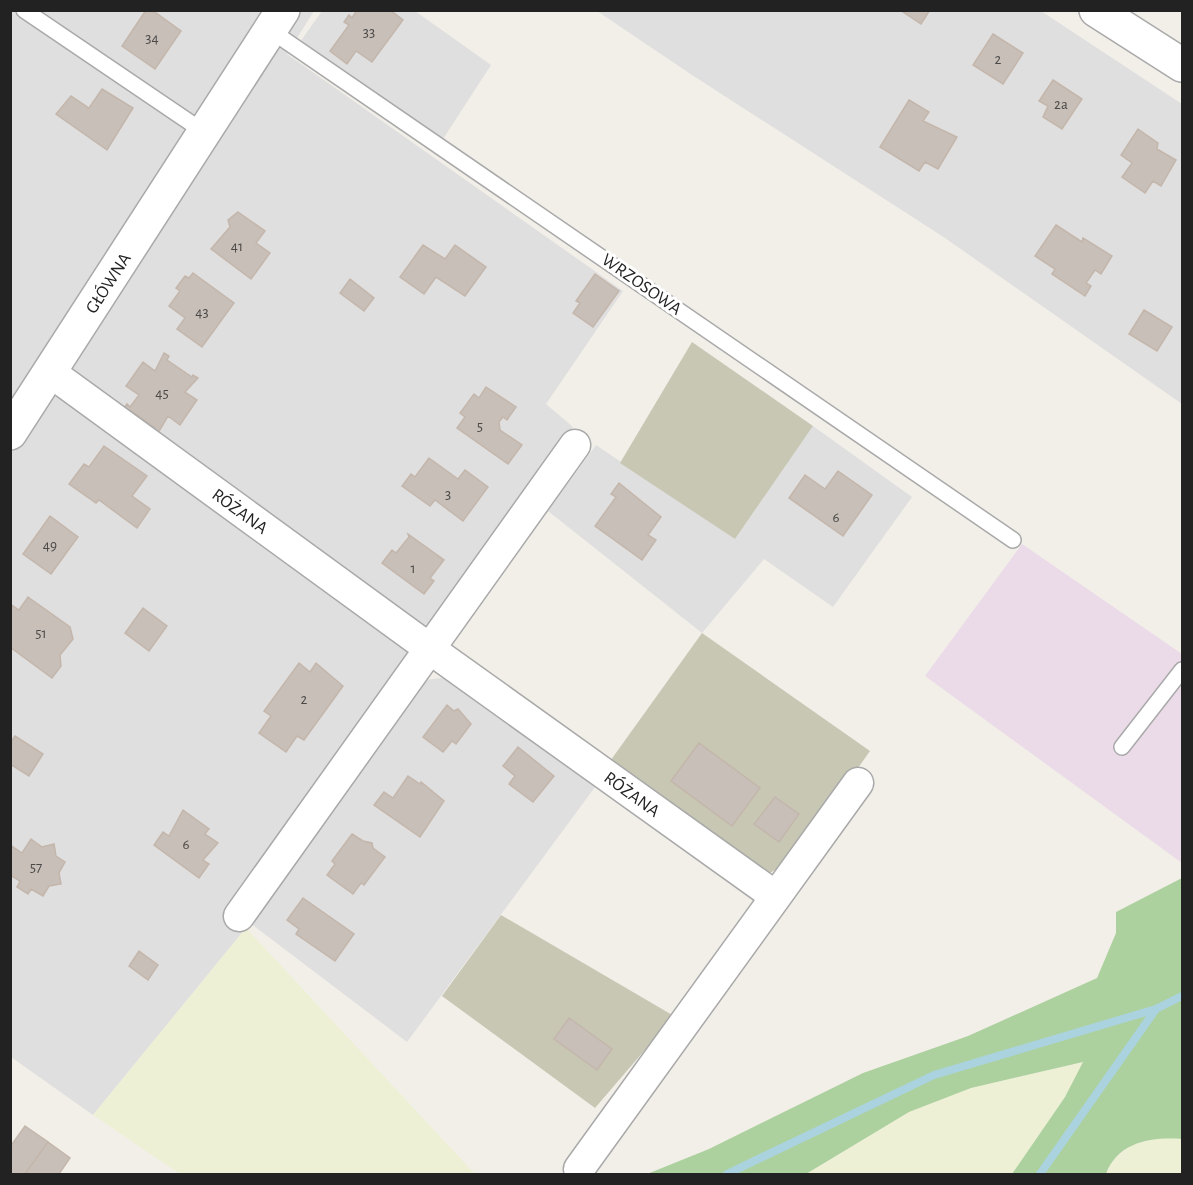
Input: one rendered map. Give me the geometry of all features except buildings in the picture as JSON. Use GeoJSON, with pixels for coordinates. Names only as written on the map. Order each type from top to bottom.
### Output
{"type":"FeatureCollection","features":[{"type":"Feature","properties":{"kind":"street"},"geometry":{"type":"LineString","coordinates":[[1096,10],[1182,65]]}},
{"type":"Feature","properties":{"kind":"street","name":"GŁÓWNA"},"geometry":{"type":"LineString","coordinates":[[10,433],[204,132],[275,17]]}},
{"type":"Feature","properties":{"kind":"street","name":"RÓŻANA"},"geometry":{"type":"LineString","coordinates":[[50,372],[430,649],[776,896]]}},
{"type":"Feature","properties":{"kind":"street"},"geometry":{"type":"LineString","coordinates":[[239,916],[574,445]]}},
{"type":"Feature","properties":{"kind":"street"},"geometry":{"type":"LineString","coordinates":[[579,1169],[858,783]]}},
{"type":"Feature","properties":{"kind":"lane"},"geometry":{"type":"LineString","coordinates":[[24,10],[204,132]]}},
{"type":"Feature","properties":{"kind":"lane","name":"WRZOSOWA"},"geometry":{"type":"LineString","coordinates":[[275,17],[1012,540]]}},
{"type":"Feature","properties":{"kind":"lane"},"geometry":{"type":"LineString","coordinates":[[1122,747],[1182,670]]}},
{"type":"Feature","properties":{"kind":"shaded area"},"geometry":{"type":"Polygon","coordinates":[[[11,11],[314,11],[287,54],[623,291],[546,404],[573,427],[546,463],[425,680],[449,677],[598,783],[407,1042],[250,923],[93,1115],[11,1057],[11,11]]]}},
{"type":"Feature","properties":{"kind":"shaded area"},"geometry":{"type":"Polygon","coordinates":[[[322,11],[415,11],[491,65],[443,139],[300,42],[322,11]]]}},
{"type":"Feature","properties":{"kind":"shaded area"},"geometry":{"type":"Polygon","coordinates":[[[597,11],[1041,11],[1182,104],[1182,404],[945,238],[597,11]]]}},
{"type":"Feature","properties":{"kind":"shaded area"},"geometry":{"type":"Polygon","coordinates":[[[692,342],[813,426],[735,539],[620,463],[692,342]]]}},
{"type":"Feature","properties":{"kind":"shaded area"},"geometry":{"type":"Polygon","coordinates":[[[813,426],[912,497],[833,607],[764,559],[702,633],[548,511],[596,445],[735,539],[813,426]]]}},
{"type":"Feature","properties":{"kind":"shaded area"},"geometry":{"type":"Polygon","coordinates":[[[1022,544],[1182,654],[1182,863],[925,676],[1022,544]]]}},
{"type":"Feature","properties":{"kind":"shaded area"},"geometry":{"type":"Polygon","coordinates":[[[702,633],[870,751],[793,860],[768,874],[608,764],[702,633]]]}},
{"type":"Feature","properties":{"kind":"shaded area"},"geometry":{"type":"Polygon","coordinates":[[[501,915],[674,1016],[595,1108],[442,996],[501,915]]]}},
{"type":"Feature","properties":{"kind":"shaded area"},"geometry":{"type":"Polygon","coordinates":[[[246,928],[475,1174],[180,1174],[93,1115],[246,928]]]}},
{"type":"Feature","properties":{"kind":"shaded area"},"geometry":{"type":"Polygon","coordinates":[[[1084,1062],[1065,1097],[1012,1174],[806,1174],[909,1112],[971,1088],[1084,1062]]]}},
{"type":"Feature","properties":{"kind":"shaded area"},"geometry":{"type":"Polygon","coordinates":[[[1162,1137],[1182,1139],[1182,1174],[1106,1174],[1111,1162],[1131,1145],[1162,1137]]]}},
{"type":"Feature","properties":{"kind":"green space"},"geometry":{"type":"Polygon","coordinates":[[[1182,878],[1182,1139],[1159,1139],[1127,1148],[1111,1163],[1106,1174],[1012,1174],[1065,1097],[1083,1062],[971,1088],[909,1112],[806,1174],[647,1174],[709,1149],[863,1073],[968,1036],[1097,978],[1116,933],[1116,912],[1182,878]]]}},
{"type":"Feature","properties":{"kind":"waterway"},"geometry":{"type":"LineString","coordinates":[[727,1174],[934,1075],[1156,1009],[1182,996]]}},
{"type":"Feature","properties":{"kind":"waterway"},"geometry":{"type":"LineString","coordinates":[[1040,1174],[1156,1009]]}}]}
